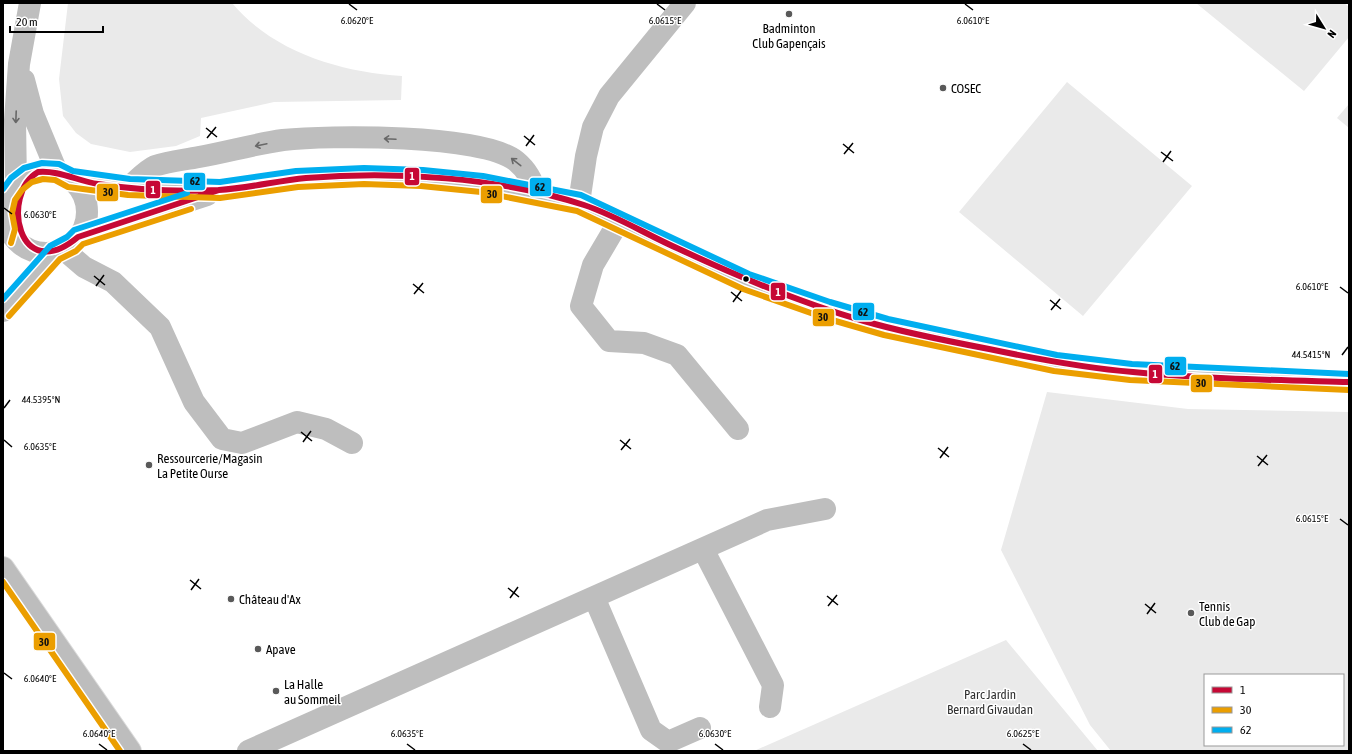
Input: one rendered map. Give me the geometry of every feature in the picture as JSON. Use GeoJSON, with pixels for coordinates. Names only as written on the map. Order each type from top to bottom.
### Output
{"type":"FeatureCollection","features":[{"type":"Feature","properties":{"kind":"main road"},"geometry":{"type":"LineString","coordinates":[[3,569],[130,751]]}},
{"type":"Feature","properties":{"kind":"street"},"geometry":{"type":"LineString","coordinates":[[16,184],[16,120],[19,64],[30,3]]}},
{"type":"Feature","properties":{"kind":"street"},"geometry":{"type":"LineString","coordinates":[[579,203],[586,156],[593,127],[609,96],[685,3]]}},
{"type":"Feature","properties":{"kind":"street"},"geometry":{"type":"LineString","coordinates":[[3,312],[86,222],[86,206],[81,191],[64,176],[33,114],[19,64]]}},
{"type":"Feature","properties":{"kind":"street"},"geometry":{"type":"LineString","coordinates":[[129,187],[153,167],[181,159],[197,158],[281,141],[342,137],[430,141],[475,145],[495,150],[516,160],[531,176],[537,194]]}},
{"type":"Feature","properties":{"kind":"street"},"geometry":{"type":"LineString","coordinates":[[220,190],[65,246],[40,253],[27,249],[5,234],[4,213],[7,197],[16,184],[28,175],[42,171],[129,187],[220,190],[297,179],[364,176],[422,178],[482,184],[579,203],[746,281],[828,310],[886,327],[1056,363],[1131,372],[1349,382]]}},
{"type":"Feature","properties":{"kind":"street"},"geometry":{"type":"LineString","coordinates":[[619,221],[593,265],[581,306],[609,341],[644,343],[677,355],[738,429]]}},
{"type":"Feature","properties":{"kind":"street"},"geometry":{"type":"LineString","coordinates":[[65,246],[84,267],[113,282],[160,327],[194,402],[222,439],[242,443],[297,422],[326,429],[352,444]]}},
{"type":"Feature","properties":{"kind":"street"},"geometry":{"type":"LineString","coordinates":[[1310,381],[1349,378]]}},
{"type":"Feature","properties":{"kind":"street"},"geometry":{"type":"LineString","coordinates":[[248,751],[767,520],[825,509]]}},
{"type":"Feature","properties":{"kind":"street"},"geometry":{"type":"LineString","coordinates":[[703,549],[773,685],[770,707]]}},
{"type":"Feature","properties":{"kind":"street"},"geometry":{"type":"LineString","coordinates":[[594,597],[651,730],[668,742],[700,728]]}},
{"type":"Feature","properties":{"kind":"green space"},"geometry":{"type":"Polygon","coordinates":[[[68,3],[232,3],[267,35],[287,47],[332,64],[355,70],[402,76],[401,100],[274,102],[201,118],[200,136],[176,146],[130,152],[91,144],[76,133],[63,116],[59,79],[68,3]]]}},
{"type":"Feature","properties":{"kind":"green space"},"geometry":{"type":"Polygon","coordinates":[[[1196,3],[1344,3],[1349,7],[1349,37],[1304,91],[1196,3]]]}},
{"type":"Feature","properties":{"kind":"green space"},"geometry":{"type":"Polygon","coordinates":[[[1067,82],[1192,186],[1083,316],[959,212],[1067,82]]]}},
{"type":"Feature","properties":{"kind":"green space"},"geometry":{"type":"Polygon","coordinates":[[[1349,104],[1349,128],[1337,118],[1349,104]]]}},
{"type":"Feature","properties":{"kind":"green space","name":"Tennis Club de Gap"},"geometry":{"type":"Polygon","coordinates":[[[1047,392],[1188,409],[1349,412],[1349,751],[1111,751],[1090,725],[1001,550],[1047,392]]]}},
{"type":"Feature","properties":{"kind":"green space","name":"Parc Jardin Bernard Givaudan"},"geometry":{"type":"Polygon","coordinates":[[[1006,640],[1098,751],[754,751],[1006,640]]]}},
{"type":"Feature","properties":{"kind":"transit line","name":"62"},"geometry":{"type":"LineString","coordinates":[[3,189],[11,178],[24,168],[42,163],[59,164],[73,171],[130,179],[220,182],[296,171],[364,168],[423,170],[483,176],[581,195],[749,274],[830,302],[888,319],[1057,355],[1132,364],[1349,374]]}},
{"type":"Feature","properties":{"kind":"transit line","name":"1"},"geometry":{"type":"LineString","coordinates":[[38,172],[60,174],[90,183],[128,188],[174,191],[219,190],[78,237],[57,249],[41,251],[29,244],[21,232],[18,215],[20,198],[26,183],[38,172]]}},
{"type":"Feature","properties":{"kind":"transit line","name":"1"},"geometry":{"type":"LineString","coordinates":[[219,190],[306,178],[340,176],[410,176],[482,182],[551,196],[596,209],[667,244],[793,298],[840,314],[910,333],[1079,366],[1214,378],[1349,382]]}},
{"type":"Feature","properties":{"kind":"transit line","name":"30"},"geometry":{"type":"LineString","coordinates":[[11,243],[15,229],[12,213],[15,200],[22,190],[32,182],[43,179],[55,180],[68,187],[128,195],[220,198],[298,187],[364,184],[421,186],[481,192],[577,211],[743,289],[825,318],[884,335],[1054,371],[1130,380],[1349,390]]}},
{"type":"Feature","properties":{"kind":"transit line","name":"62"},"geometry":{"type":"LineString","coordinates":[[3,299],[50,246],[67,237],[74,230],[187,193]]}},
{"type":"Feature","properties":{"kind":"transit line","name":"30"},"geometry":{"type":"LineString","coordinates":[[9,316],[60,259],[76,251],[83,244],[191,209]]}},
{"type":"Feature","properties":{"kind":"transit line","name":"30"},"geometry":{"type":"LineString","coordinates":[[3,582],[120,751]]}},
{"type":"Feature","properties":{"kind":"place","name":"Badminton Club Gapençais"},"geometry":{"type":"Point","coordinates":[789,14]}},
{"type":"Feature","properties":{"kind":"place","name":"COSEC"},"geometry":{"type":"Point","coordinates":[943,88]}},
{"type":"Feature","properties":{"kind":"place","name":"Ressourcerie/Magasin La Petite Ourse"},"geometry":{"type":"Point","coordinates":[149,465]}},
{"type":"Feature","properties":{"kind":"place","name":"Château d'Ax"},"geometry":{"type":"Point","coordinates":[231,599]}},
{"type":"Feature","properties":{"kind":"place","name":"Tennis Club de Gap"},"geometry":{"type":"Point","coordinates":[1191,613]}},
{"type":"Feature","properties":{"kind":"place","name":"Apave"},"geometry":{"type":"Point","coordinates":[258,649]}},
{"type":"Feature","properties":{"kind":"place","name":"La Halle au Sommeil"},"geometry":{"type":"Point","coordinates":[276,691]}}]}
